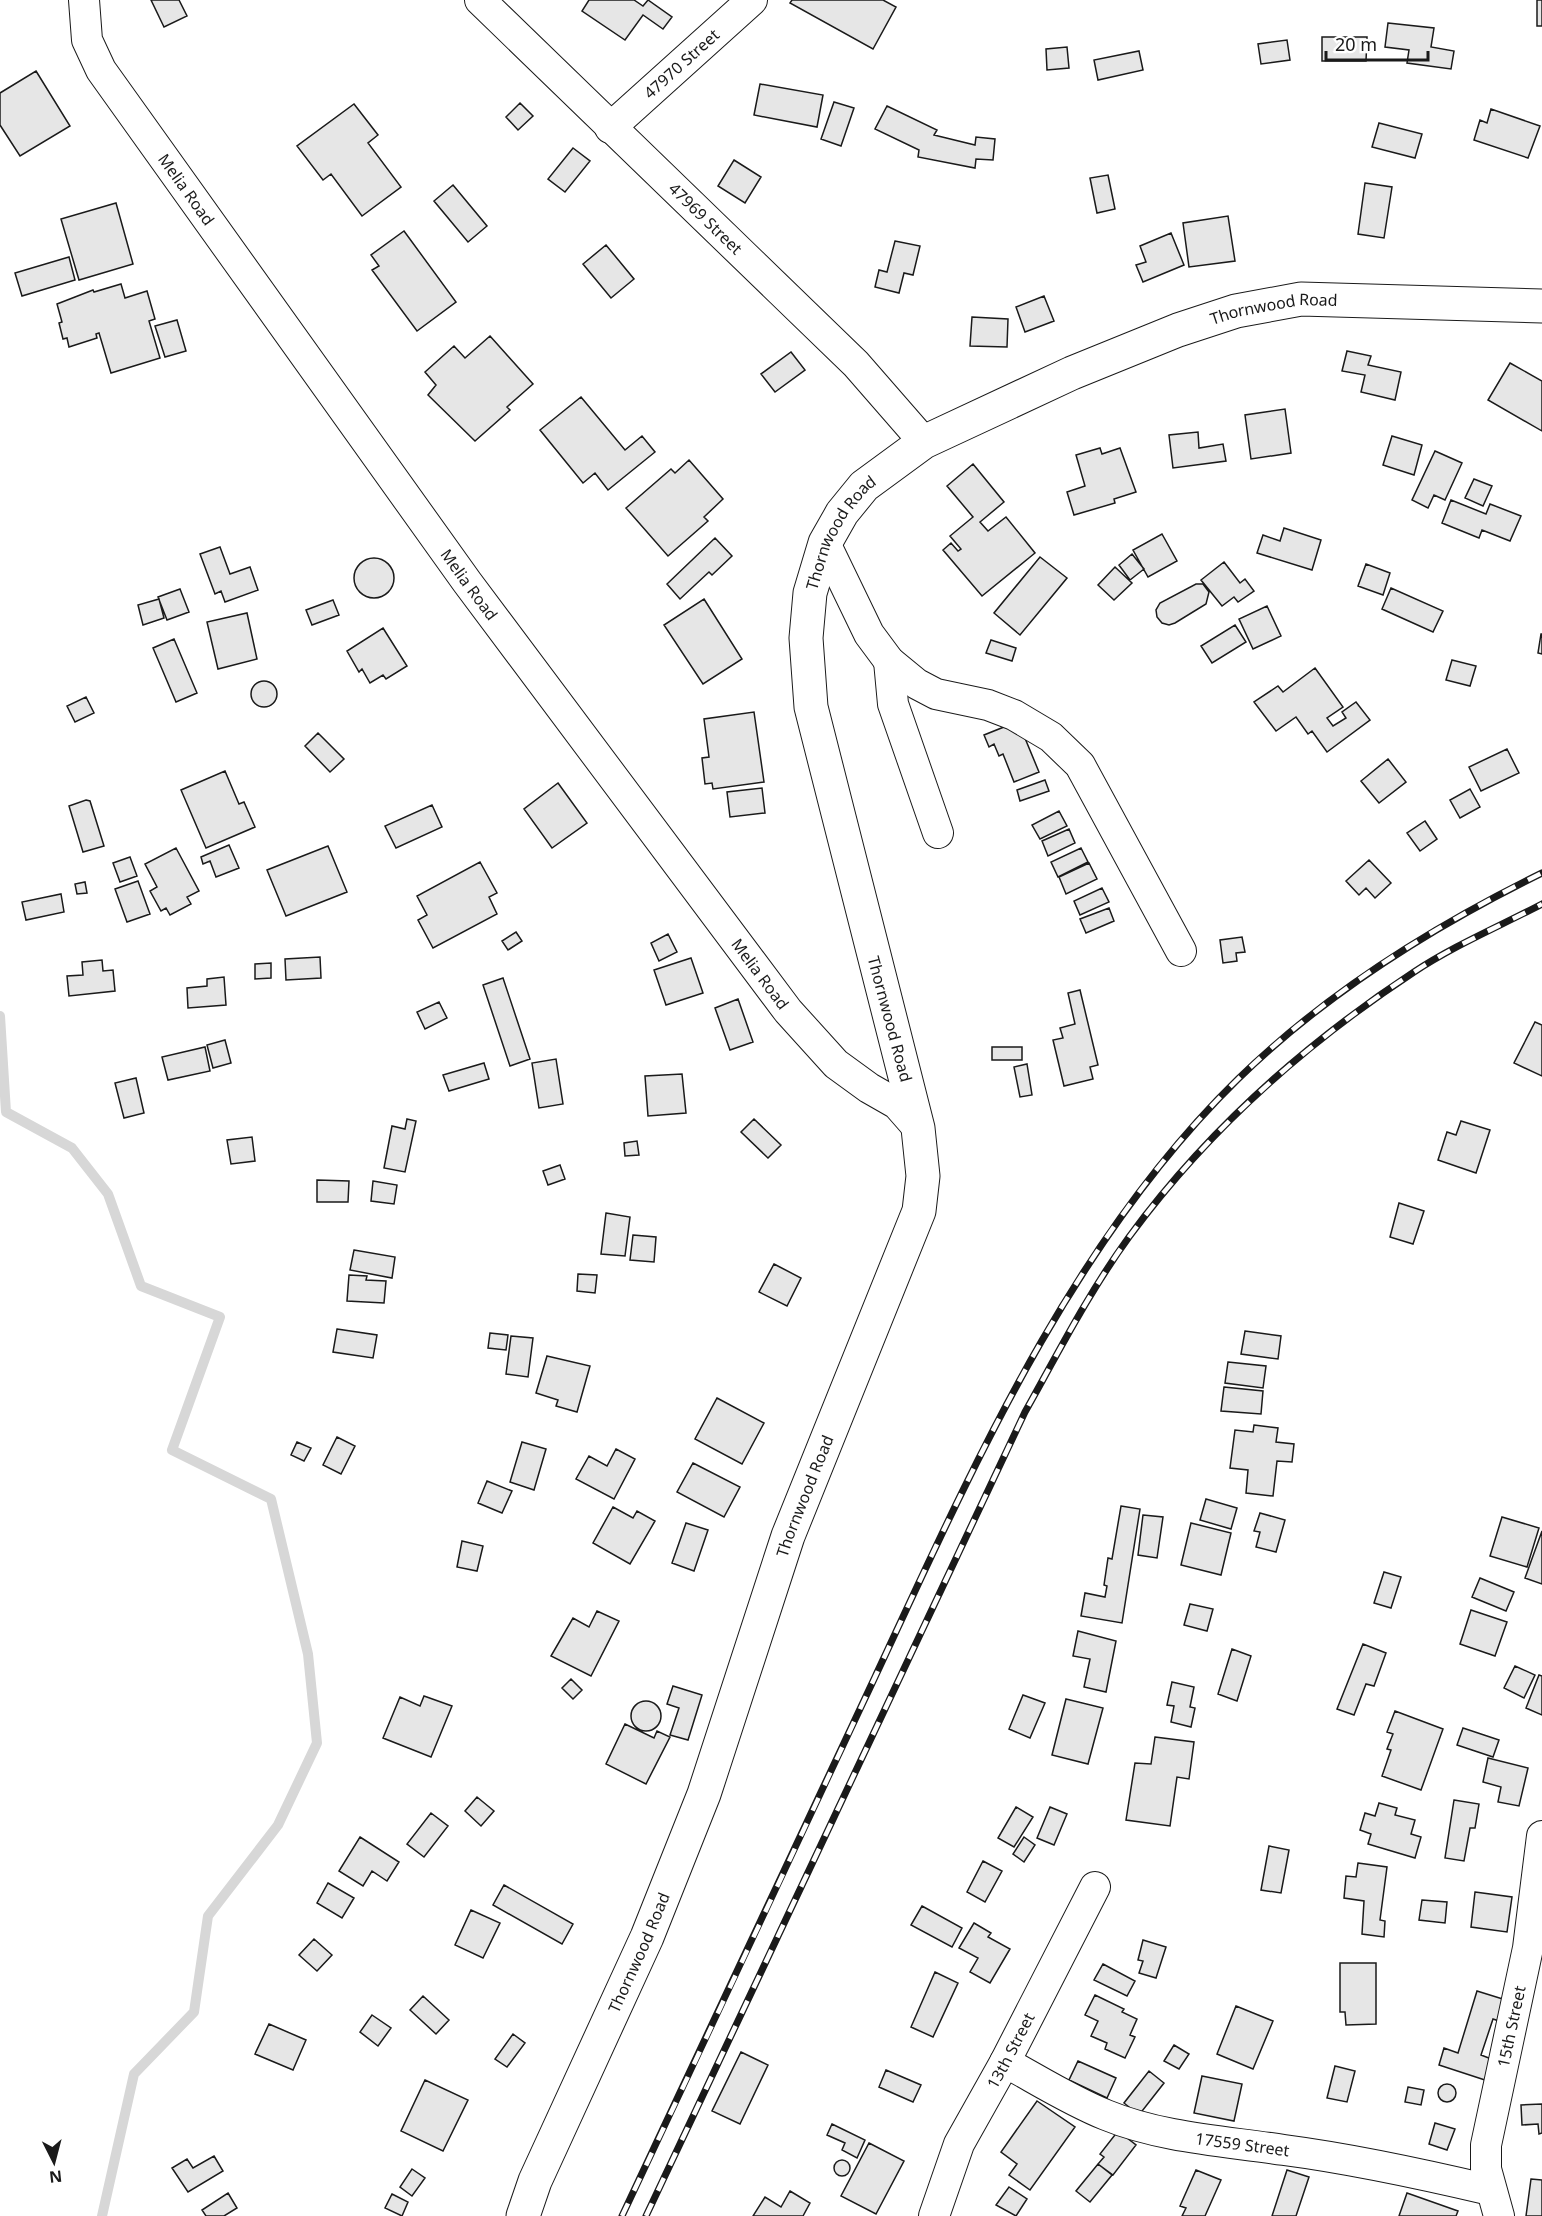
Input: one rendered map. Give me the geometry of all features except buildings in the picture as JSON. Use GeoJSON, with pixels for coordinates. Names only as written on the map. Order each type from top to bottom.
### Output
{"type":"FeatureCollection","features":[{"type":"Feature","properties":{"kind":"street","name":"Melia Road"},"geometry":{"type":"LineString","coordinates":[[84,0],[87,40],[101,70],[466,582],[788,1011],[836,1064],[869,1088],[897,1104],[918,1128]]}},
{"type":"Feature","properties":{"kind":"street","name":"47969 Street"},"geometry":{"type":"LineString","coordinates":[[480,0],[856,364],[924,442]]}},
{"type":"Feature","properties":{"kind":"street","name":"47970 Street"},"geometry":{"type":"LineString","coordinates":[[610,128],[752,0]]}},
{"type":"Feature","properties":{"kind":"street","name":"Thornwood Road"},"geometry":{"type":"LineString","coordinates":[[523,2216],[535,2181],[647,1937],[711,1772],[788,1536],[919,1211],[923,1176],[918,1128],[811,707],[806,638],[810,593],[825,543],[842,513],[864,486],[924,442],[1072,373],[1178,330],[1236,311],[1301,299],[1542,306]]}},
{"type":"Feature","properties":{"kind":"street"},"geometry":{"type":"LineString","coordinates":[[825,543],[868,634],[889,661],[917,684],[936,694],[988,705],[1014,715],[1051,737],[1080,765],[1181,951]]}},
{"type":"Feature","properties":{"kind":"street"},"geometry":{"type":"LineString","coordinates":[[889,661],[893,704],[938,833]]}},
{"type":"Feature","properties":{"kind":"street","name":"15th Street"},"geometry":{"type":"LineString","coordinates":[[1495,2203],[1486,2169],[1486,2145],[1528,1948],[1542,1836]]}},
{"type":"Feature","properties":{"kind":"street","name":"13th Street"},"geometry":{"type":"LineString","coordinates":[[934,2216],[959,2144],[1005,2062],[1095,1887]]}},
{"type":"Feature","properties":{"kind":"street","name":"17559 Street"},"geometry":{"type":"LineString","coordinates":[[1005,2062],[1105,2115],[1134,2124],[1207,2139],[1421,2173],[1495,2203]]}},
{"type":"Feature","properties":{"kind":"waterway"},"geometry":{"type":"LineString","coordinates":[[0,1016],[6,1112],[72,1148],[108,1194],[141,1286],[220,1317],[172,1450],[271,1499],[308,1654],[317,1743],[278,1825],[208,1916],[194,2012],[134,2074],[102,2216]]}},
{"type":"Feature","properties":{"kind":"railway"},"geometry":{"type":"LineString","coordinates":[[622,2216],[988,1439],[1075,1285],[1124,1212],[1178,1143],[1238,1079],[1307,1018],[1344,990],[1421,939],[1542,873]]}},
{"type":"Feature","properties":{"kind":"railway"},"geometry":{"type":"LineString","coordinates":[[646,2216],[1025,1412],[1074,1323],[1114,1258],[1159,1198],[1191,1161],[1260,1092],[1297,1059],[1374,999],[1414,972],[1542,904]]}}]}
